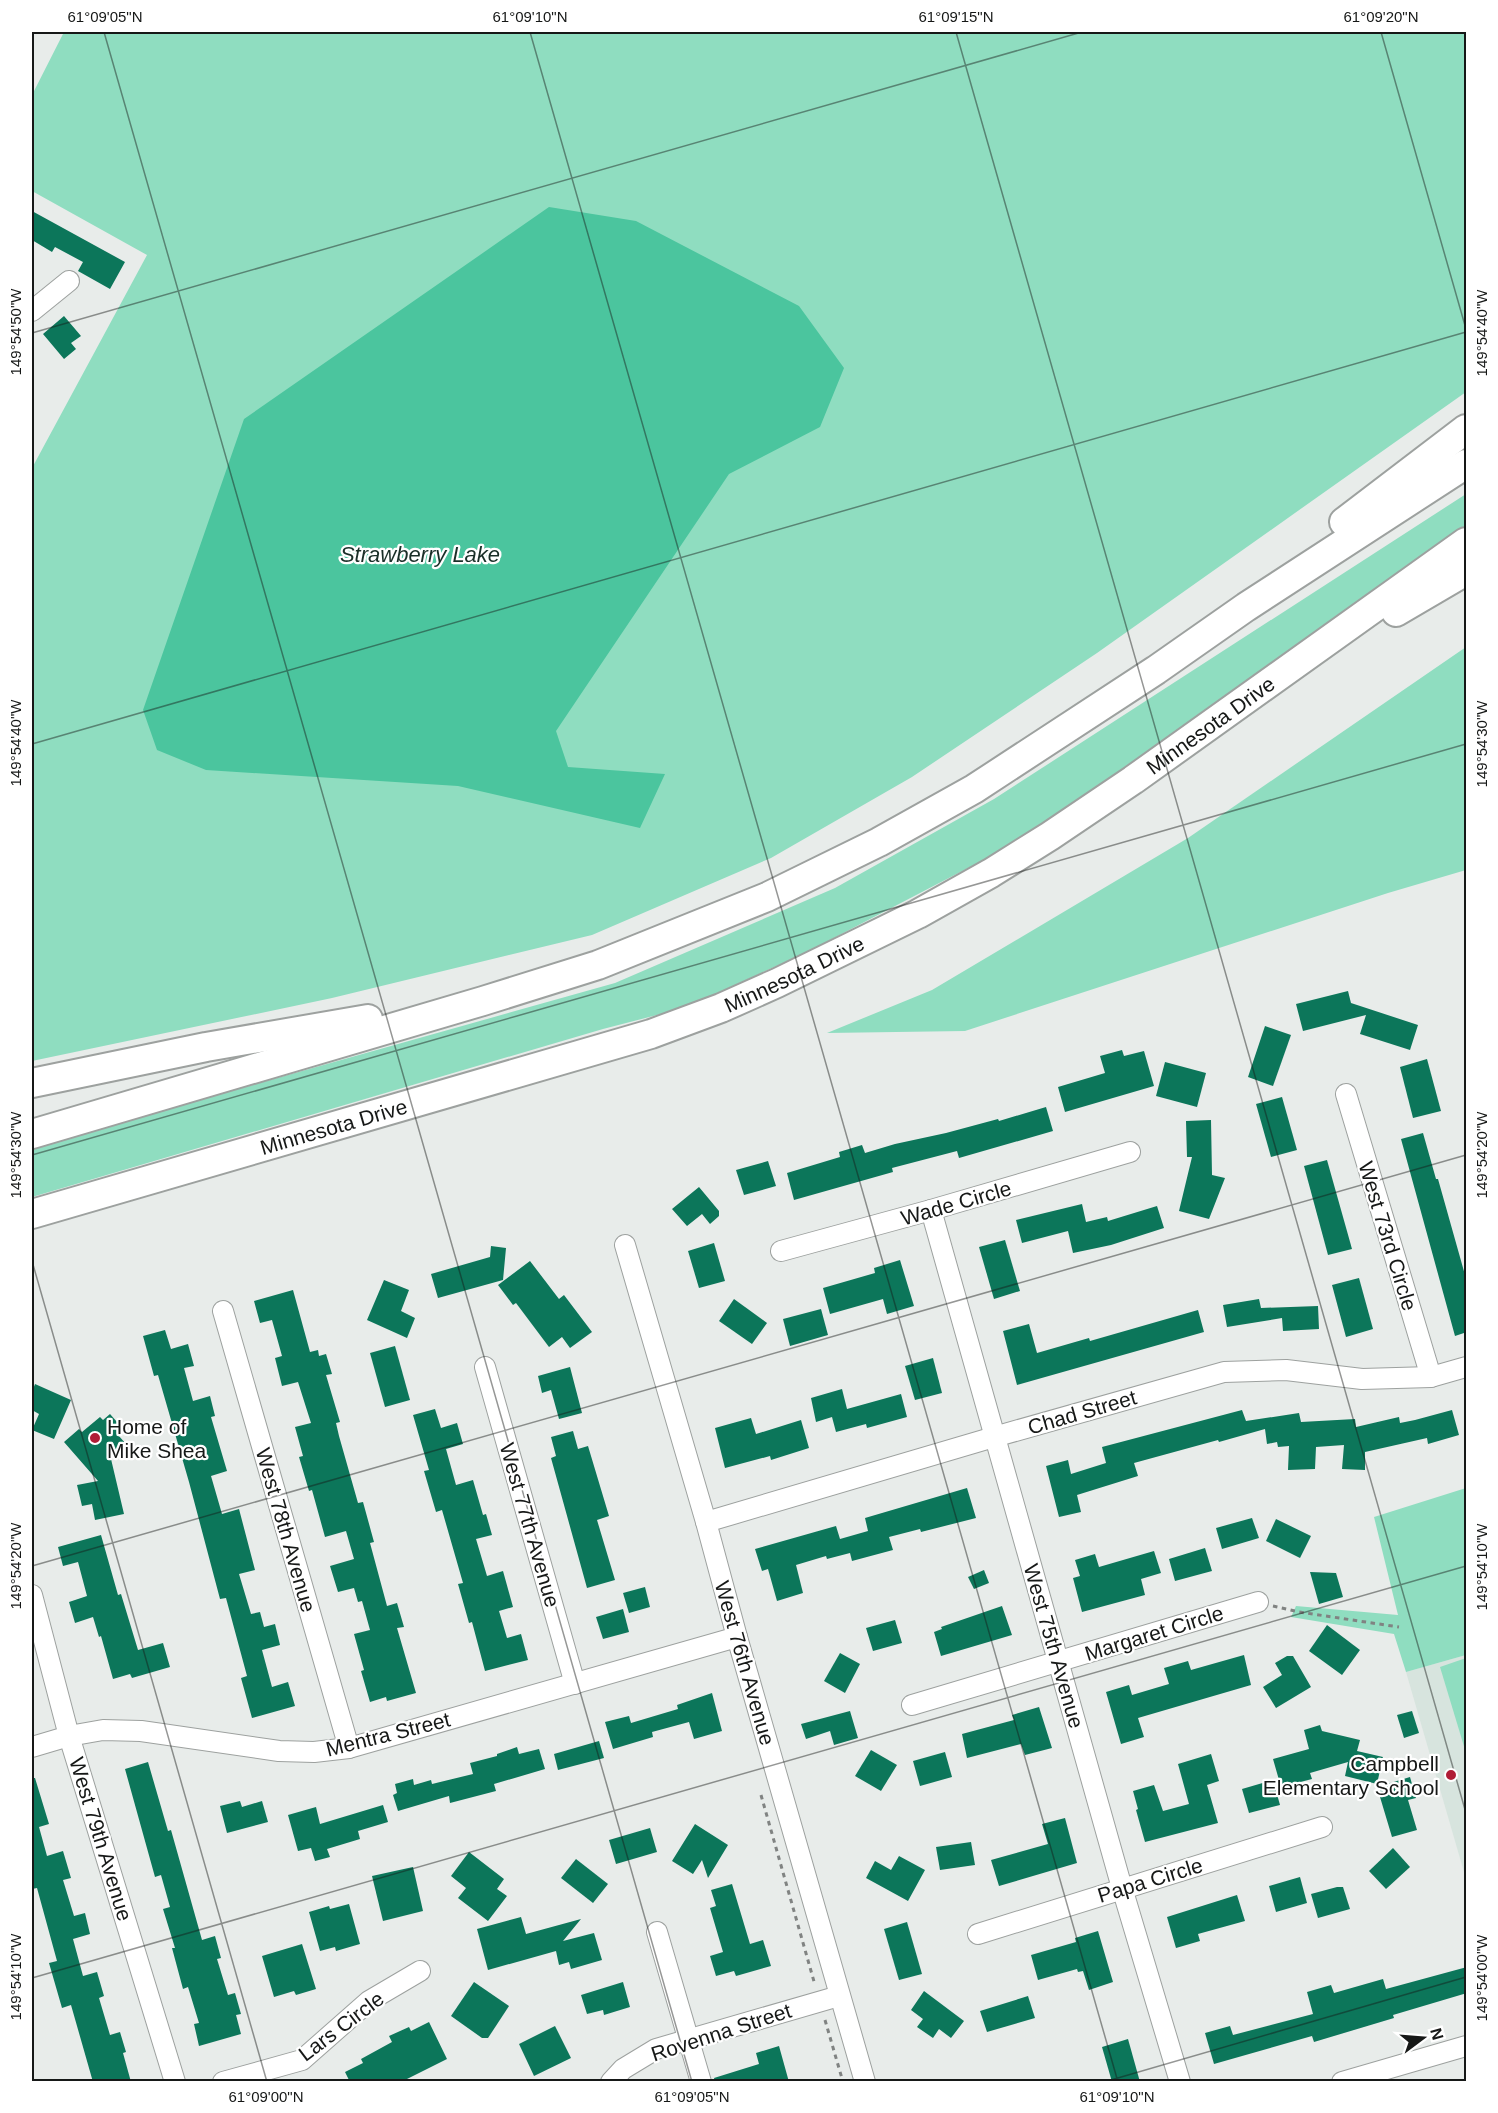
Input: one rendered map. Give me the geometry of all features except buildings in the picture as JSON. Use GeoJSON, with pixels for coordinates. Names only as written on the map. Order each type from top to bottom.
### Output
{"type":"FeatureCollection","features":[{"type":"Feature","properties":{"kind":"highway"},"geometry":{"type":"LineString","coordinates":[[1246,607],[1290,565],[1467,429]]}},
{"type":"Feature","properties":{"kind":"highway"},"geometry":{"type":"LineString","coordinates":[[32,1134],[598,965],[767,897],[879,842],[974,789],[1156,670],[1246,607],[1467,464]]}},
{"type":"Feature","properties":{"kind":"highway","name":"Minnesota Drive"},"geometry":{"type":"LineString","coordinates":[[32,1214],[651,1034],[721,1008],[777,983],[918,914],[991,873],[1106,799],[1467,542]]}},
{"type":"Feature","properties":{"kind":"highway"},"geometry":{"type":"LineString","coordinates":[[1249,698],[1467,571]]}},
{"type":"Feature","properties":{"kind":"highway"},"geometry":{"type":"LineString","coordinates":[[32,1083],[206,1047],[483,1001]]}},
{"type":"Feature","properties":{"kind":"street"},"geometry":{"type":"LineString","coordinates":[[32,311],[69,281]]}},
{"type":"Feature","properties":{"kind":"street","name":"West 73rd Circle"},"geometry":{"type":"LineString","coordinates":[[1346,1094],[1431,1377]]}},
{"type":"Feature","properties":{"kind":"street","name":"Wade Circle"},"geometry":{"type":"LineString","coordinates":[[781,1251],[1130,1152]]}},
{"type":"Feature","properties":{"kind":"street","name":"West 75th Avenue"},"geometry":{"type":"LineString","coordinates":[[931,1210],[1122,1888],[1180,2082]]}},
{"type":"Feature","properties":{"kind":"street","name":"West 76th Avenue"},"geometry":{"type":"LineString","coordinates":[[625,1245],[865,2082]]}},
{"type":"Feature","properties":{"kind":"street","name":"West 78th Avenue"},"geometry":{"type":"LineString","coordinates":[[223,1311],[349,1748]]}},
{"type":"Feature","properties":{"kind":"street","name":"West 77th Avenue"},"geometry":{"type":"LineString","coordinates":[[485,1367],[575,1684]]}},
{"type":"Feature","properties":{"kind":"street","name":"Chad Street"},"geometry":{"type":"LineString","coordinates":[[706,1522],[1224,1372],[1286,1370],[1362,1379],[1431,1377],[1467,1367]]}},
{"type":"Feature","properties":{"kind":"street","name":"West 79th Avenue"},"geometry":{"type":"LineString","coordinates":[[32,1595],[69,1736],[175,2082]]}},
{"type":"Feature","properties":{"kind":"street","name":"Margaret Circle"},"geometry":{"type":"LineString","coordinates":[[912,1705],[1258,1602]]}},
{"type":"Feature","properties":{"kind":"street","name":"Mentra Street"},"geometry":{"type":"LineString","coordinates":[[32,1747],[69,1736],[103,1731],[141,1731],[279,1751],[314,1752],[349,1748],[737,1637]]}},
{"type":"Feature","properties":{"kind":"street","name":"Papa Circle"},"geometry":{"type":"LineString","coordinates":[[978,1934],[1322,1827]]}},
{"type":"Feature","properties":{"kind":"street"},"geometry":{"type":"LineString","coordinates":[[657,1932],[700,2082]]}},
{"type":"Feature","properties":{"kind":"street","name":"Lars Circle"},"geometry":{"type":"LineString","coordinates":[[223,2082],[302,2060],[369,2001],[420,1971]]}},
{"type":"Feature","properties":{"kind":"street","name":"Rovenna Street"},"geometry":{"type":"LineString","coordinates":[[611,2082],[623,2069],[656,2049],[839,1996]]}},
{"type":"Feature","properties":{"kind":"street"},"geometry":{"type":"LineString","coordinates":[[1342,2082],[1467,2046]]}},
{"type":"Feature","properties":{"kind":"path"},"geometry":{"type":"LineString","coordinates":[[1258,1602],[1299,1612],[1399,1627]]}},
{"type":"Feature","properties":{"kind":"shaded area"},"geometry":{"type":"Polygon","coordinates":[[[64,32],[1466,32],[1466,392],[1097,653],[912,777],[771,858],[592,935],[332,998],[32,1061],[32,468],[147,255],[32,191],[32,95],[64,32]]]}},
{"type":"Feature","properties":{"kind":"shaded area"},"geometry":{"type":"Polygon","coordinates":[[[1466,494],[1466,526],[1295,649],[1016,843],[803,954],[684,1008],[603,1029],[32,1197],[32,1147],[615,983],[835,888],[994,799],[1466,494]]]}},
{"type":"Feature","properties":{"kind":"shaded area"},"geometry":{"type":"Polygon","coordinates":[[[1466,647],[1466,870],[1388,893],[965,1031],[827,1033],[932,990],[1188,838],[1466,647]]]}},
{"type":"Feature","properties":{"kind":"shaded area"},"geometry":{"type":"Polygon","coordinates":[[[1466,1488],[1466,1655],[1406,1672],[1394,1634],[1291,1617],[1296,1606],[1398,1615],[1374,1517],[1466,1488]]]}},
{"type":"Feature","properties":{"kind":"shaded area","name":"Campbell Elementary School"},"geometry":{"type":"Polygon","coordinates":[[[1466,1655],[1466,1879],[1406,1672],[1466,1655]]]}},
{"type":"Feature","properties":{"kind":"shaded area"},"geometry":{"type":"Polygon","coordinates":[[[1466,1658],[1466,1753],[1440,1667],[1466,1658]]]}},
{"type":"Feature","properties":{"kind":"water","name":"Strawberry Lake"},"geometry":{"type":"Polygon","coordinates":[[[549,207],[636,221],[799,306],[844,368],[820,427],[729,474],[556,731],[568,767],[665,774],[640,828],[458,786],[206,770],[157,750],[143,710],[244,419],[549,207]]]}},
{"type":"Feature","properties":{"kind":"place","name":"Home of Mike Shea"},"geometry":{"type":"Point","coordinates":[95,1438]}},
{"type":"Feature","properties":{"kind":"place","name":"Campbell Elementary School"},"geometry":{"type":"Point","coordinates":[1451,1775]}}]}
